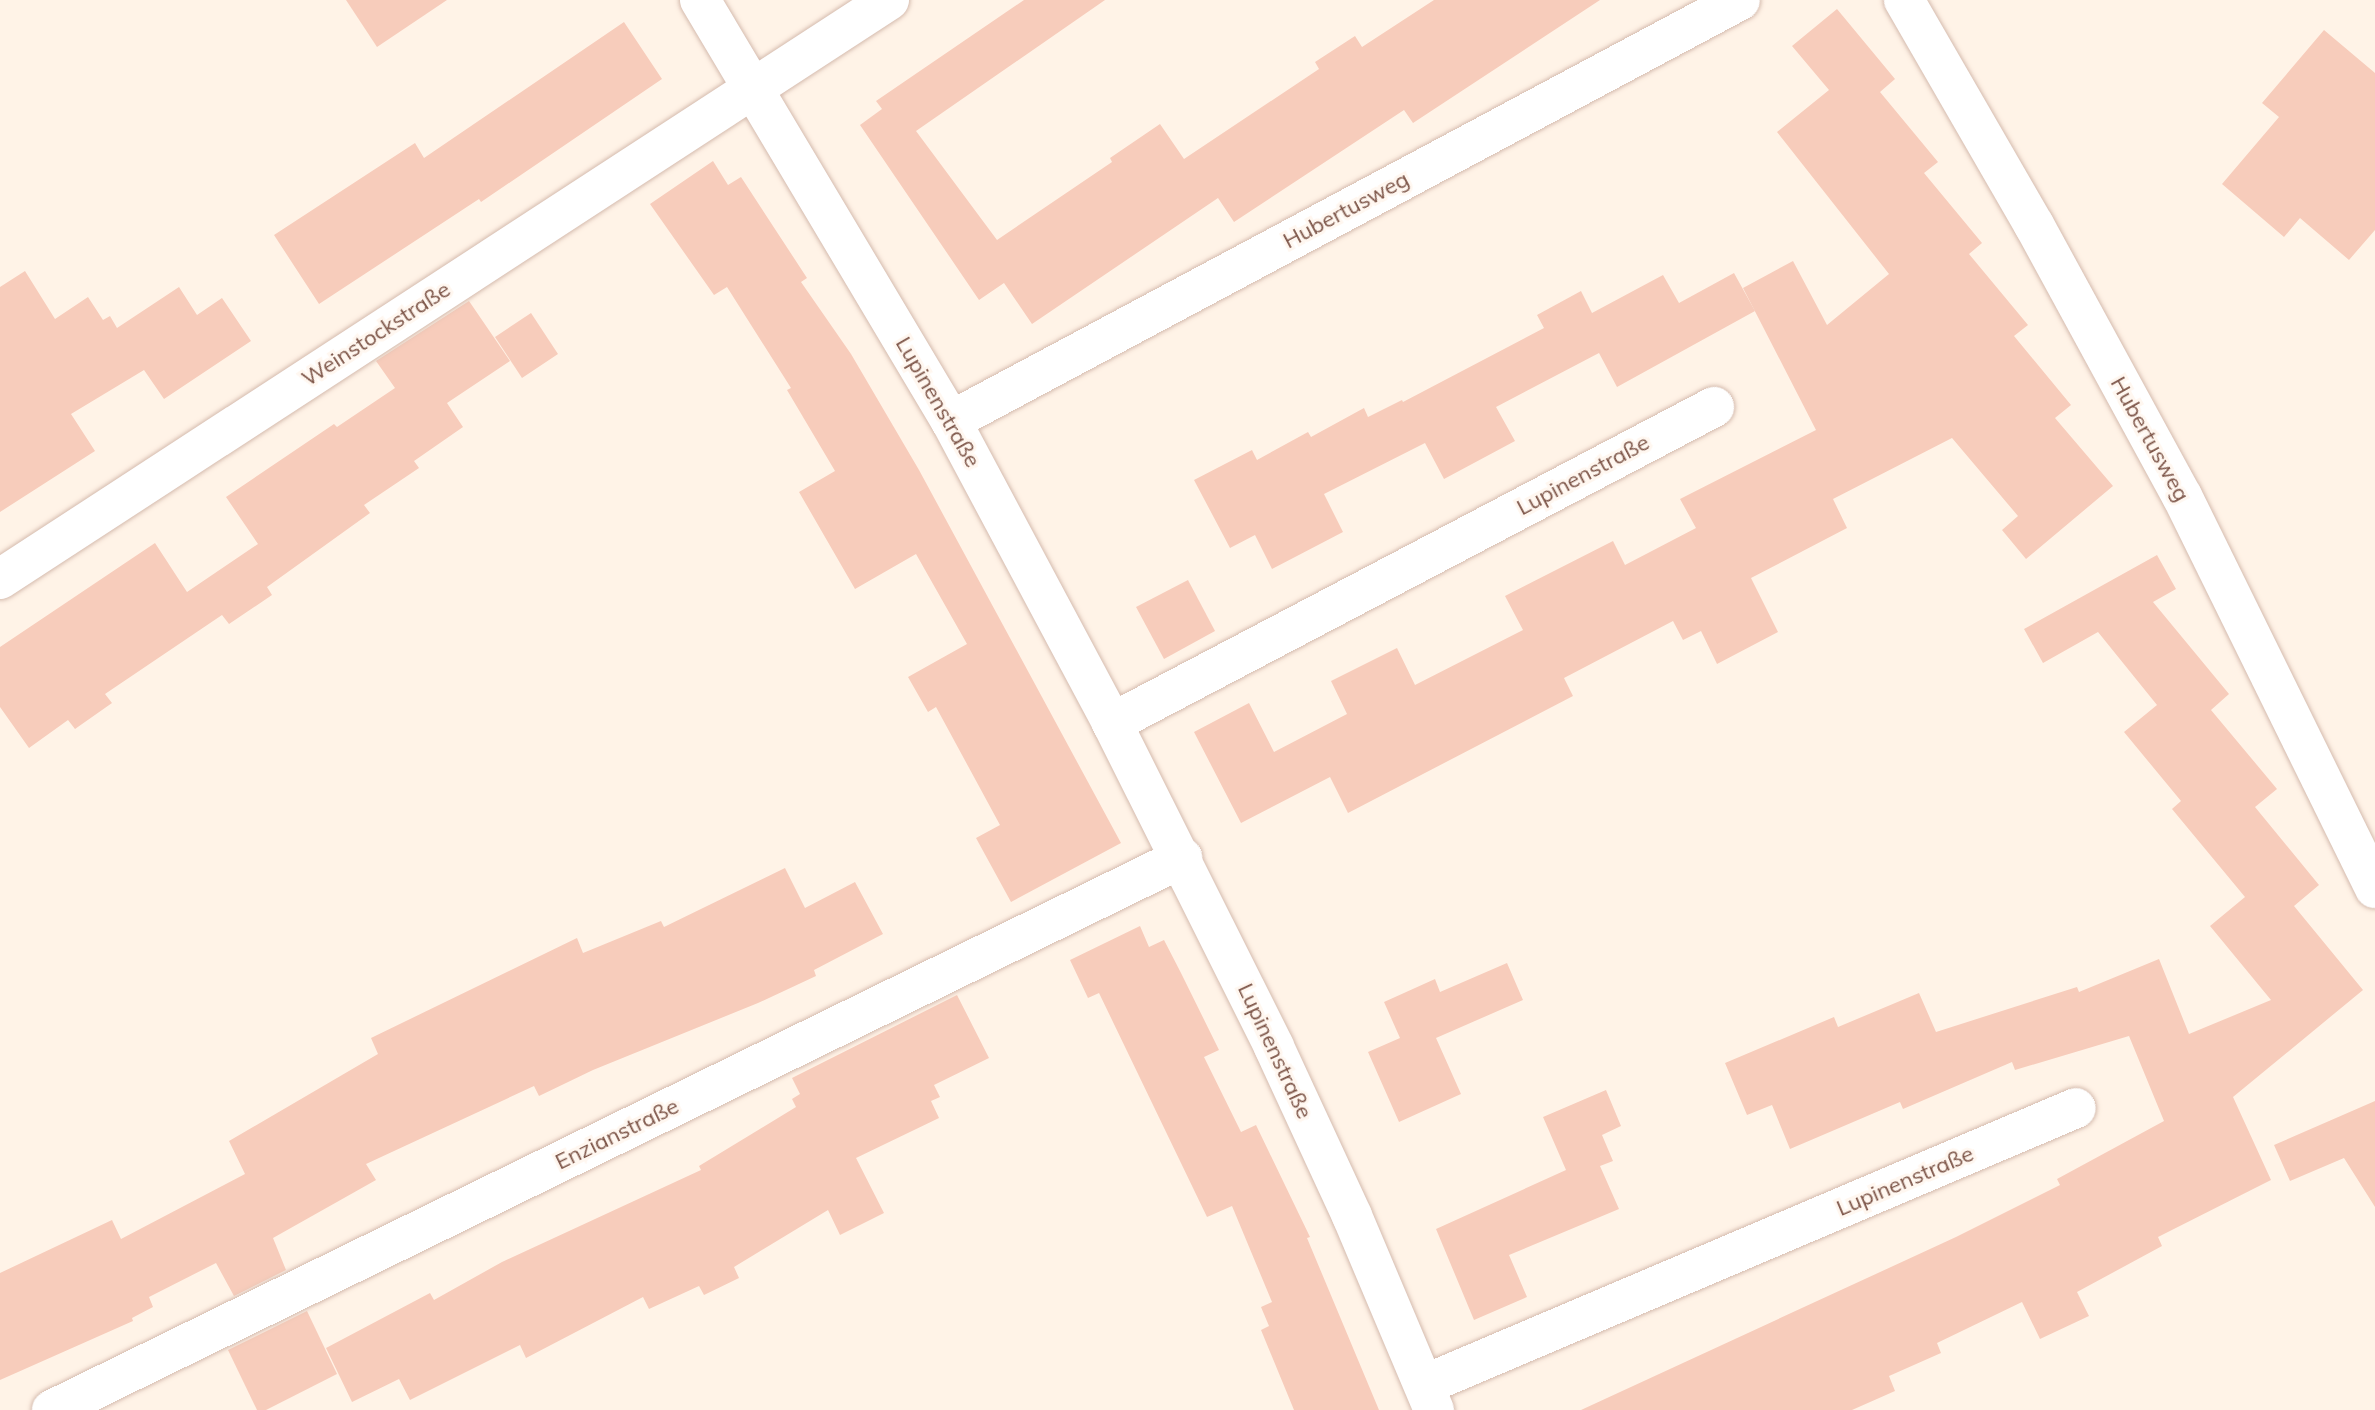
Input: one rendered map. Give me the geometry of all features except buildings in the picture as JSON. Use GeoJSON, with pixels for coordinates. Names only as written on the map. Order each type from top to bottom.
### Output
{"type":"FeatureCollection","features":[{"type":"Feature","properties":{"kind":"street","name":"Lupinenstraße"},"geometry":{"type":"LineString","coordinates":[[700,0],[951,421],[1112,723],[1182,858],[1352,1216],[1429,1398],[2076,1108]]}},
{"type":"Feature","properties":{"kind":"street"},"geometry":{"type":"LineString","coordinates":[[751,89],[889,0]]}},
{"type":"Feature","properties":{"kind":"street","name":"Hubertusweg"},"geometry":{"type":"LineString","coordinates":[[951,421],[1740,0]]}},
{"type":"Feature","properties":{"kind":"street","name":"Hubertusweg"},"geometry":{"type":"LineString","coordinates":[[1904,0],[2021,201],[2182,496],[2375,888]]}},
{"type":"Feature","properties":{"kind":"street","name":"Weinstockstraße"},"geometry":{"type":"LineString","coordinates":[[0,579],[751,89]]}},
{"type":"Feature","properties":{"kind":"street","name":"Lupinenstraße"},"geometry":{"type":"LineString","coordinates":[[1112,723],[1714,407]]}},
{"type":"Feature","properties":{"kind":"street","name":"Enzianstraße"},"geometry":{"type":"LineString","coordinates":[[52,1410],[1182,858]]}}]}
